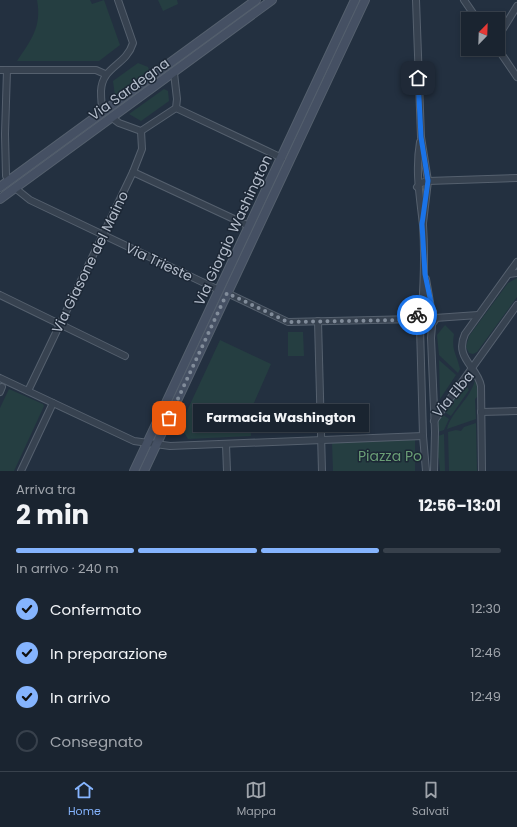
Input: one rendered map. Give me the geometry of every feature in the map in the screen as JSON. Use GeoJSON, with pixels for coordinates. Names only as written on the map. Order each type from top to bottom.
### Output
{"type":"FeatureCollection","features":[{"type":"Feature","properties":{"kind":"street"},"geometry":{"type":"LineString","coordinates":[[118,0],[133,43],[126,57],[105,74],[102,86],[101,104],[103,110],[123,125],[142,131],[176,108],[177,99],[174,73],[168,64]]}},
{"type":"Feature","properties":{"kind":"street","name":"Via Sardegna"},"geometry":{"type":"LineString","coordinates":[[0,187],[103,110],[256,0]]}},
{"type":"Feature","properties":{"kind":"street","name":"Via Sardegna"},"geometry":{"type":"LineString","coordinates":[[0,198],[174,73],[272,0]]}},
{"type":"Feature","properties":{"kind":"street","name":"Via Giorgio Washington"},"geometry":{"type":"LineString","coordinates":[[134,471],[223,292],[257,230],[285,160],[355,0]]}},
{"type":"Feature","properties":{"kind":"street","name":"Via Giorgio Washington"},"geometry":{"type":"LineString","coordinates":[[144,471],[223,292],[249,226],[285,160],[365,0]]}},
{"type":"Feature","properties":{"kind":"street"},"geometry":{"type":"LineString","coordinates":[[416,0],[421,137],[428,181],[422,224]]}},
{"type":"Feature","properties":{"kind":"street"},"geometry":{"type":"LineString","coordinates":[[464,0],[472,12]]}},
{"type":"Feature","properties":{"kind":"street"},"geometry":{"type":"LineString","coordinates":[[505,26],[517,6]]}},
{"type":"Feature","properties":{"kind":"street"},"geometry":{"type":"LineString","coordinates":[[503,56],[517,77]]}},
{"type":"Feature","properties":{"kind":"street"},"geometry":{"type":"LineString","coordinates":[[0,70],[96,70],[105,74]]}},
{"type":"Feature","properties":{"kind":"street"},"geometry":{"type":"LineString","coordinates":[[7,70],[5,134],[6,176],[15,188]]}},
{"type":"Feature","properties":{"kind":"street"},"geometry":{"type":"LineString","coordinates":[[176,108],[285,160]]}},
{"type":"Feature","properties":{"kind":"street","name":"Via Giasone del Maino"},"geometry":{"type":"LineString","coordinates":[[28,391],[133,172],[142,149],[142,131]]}},
{"type":"Feature","properties":{"kind":"street"},"geometry":{"type":"LineString","coordinates":[[421,137],[418,153],[417,187],[422,224],[425,274],[422,310]]}},
{"type":"Feature","properties":{"kind":"street"},"geometry":{"type":"LineString","coordinates":[[133,172],[257,230]]}},
{"type":"Feature","properties":{"kind":"street"},"geometry":{"type":"LineString","coordinates":[[417,187],[421,183],[428,181],[517,178]]}},
{"type":"Feature","properties":{"kind":"street","name":"Via Trieste"},"geometry":{"type":"LineString","coordinates":[[15,188],[30,200],[288,322],[416,319]]}},
{"type":"Feature","properties":{"kind":"street"},"geometry":{"type":"LineString","coordinates":[[517,262],[465,334],[462,342],[462,350],[471,368],[517,305]]}},
{"type":"Feature","properties":{"kind":"street"},"geometry":{"type":"LineString","coordinates":[[508,274],[517,273]]}},
{"type":"Feature","properties":{"kind":"street"},"geometry":{"type":"LineString","coordinates":[[425,274],[434,315],[432,326],[427,328],[420,327],[416,319],[417,314],[422,310],[429,310],[434,315],[478,315]]}},
{"type":"Feature","properties":{"kind":"street"},"geometry":{"type":"LineString","coordinates":[[0,295],[125,356]]}},
{"type":"Feature","properties":{"kind":"street"},"geometry":{"type":"LineString","coordinates":[[318,321],[322,471]]}},
{"type":"Feature","properties":{"kind":"street","name":"Via Elba"},"geometry":{"type":"LineString","coordinates":[[432,326],[431,338],[434,420]]}},
{"type":"Feature","properties":{"kind":"street","name":"Via Elba"},"geometry":{"type":"LineString","coordinates":[[420,327],[423,436]]}},
{"type":"Feature","properties":{"kind":"street","name":"Via Elba"},"geometry":{"type":"LineString","coordinates":[[434,420],[471,368],[480,383],[481,412]]}},
{"type":"Feature","properties":{"kind":"street"},"geometry":{"type":"LineString","coordinates":[[2,384],[28,391],[134,441],[147,443],[174,446],[226,445],[423,436],[426,471]]}},
{"type":"Feature","properties":{"kind":"street"},"geometry":{"type":"LineString","coordinates":[[21,471],[53,403]]}},
{"type":"Feature","properties":{"kind":"street"},"geometry":{"type":"LineString","coordinates":[[482,471],[481,412],[517,411]]}},
{"type":"Feature","properties":{"kind":"street"},"geometry":{"type":"LineString","coordinates":[[434,420],[434,471]]}},
{"type":"Feature","properties":{"kind":"street"},"geometry":{"type":"LineString","coordinates":[[226,445],[227,471]]}},
{"type":"Feature","properties":{"kind":"green space"},"geometry":{"type":"Polygon","coordinates":[[[37,0],[90,0],[92,4],[104,0],[120,45],[99,61],[17,61],[31,40],[37,26],[37,0]]]}},
{"type":"Feature","properties":{"kind":"green space"},"geometry":{"type":"Polygon","coordinates":[[[158,0],[177,0],[178,4],[163,11],[158,0]]]}},
{"type":"Feature","properties":{"kind":"green space"},"geometry":{"type":"Polygon","coordinates":[[[138,63],[148,67],[149,70],[115,96],[113,81],[138,63]]]}},
{"type":"Feature","properties":{"kind":"green space"},"geometry":{"type":"Polygon","coordinates":[[[164,89],[168,91],[169,101],[141,121],[129,114],[164,89]]]}},
{"type":"Feature","properties":{"kind":"green space"},"geometry":{"type":"Polygon","coordinates":[[[517,278],[517,297],[477,352],[473,354],[469,353],[466,347],[469,336],[508,283],[517,278]]]}},
{"type":"Feature","properties":{"kind":"green space"},"geometry":{"type":"Polygon","coordinates":[[[445,325],[454,334],[453,345],[460,369],[458,373],[439,355],[437,335],[445,325]]]}},
{"type":"Feature","properties":{"kind":"green space"},"geometry":{"type":"Polygon","coordinates":[[[288,332],[303,332],[304,356],[288,356],[288,332]]]}},
{"type":"Feature","properties":{"kind":"green space"},"geometry":{"type":"Polygon","coordinates":[[[220,340],[271,364],[250,412],[251,436],[188,439],[180,426],[220,340]]]}},
{"type":"Feature","properties":{"kind":"green space"},"geometry":{"type":"Polygon","coordinates":[[[439,360],[456,375],[440,399],[439,360]]]}},
{"type":"Feature","properties":{"kind":"green space"},"geometry":{"type":"Polygon","coordinates":[[[475,380],[478,396],[475,399],[476,419],[447,429],[449,422],[473,387],[475,380]]]}},
{"type":"Feature","properties":{"kind":"green space"},"geometry":{"type":"Polygon","coordinates":[[[466,384],[469,390],[451,416],[443,411],[448,408],[466,384]]]}},
{"type":"Feature","properties":{"kind":"green space"},"geometry":{"type":"Polygon","coordinates":[[[9,389],[43,404],[44,406],[14,471],[0,471],[0,408],[9,389]]]}},
{"type":"Feature","properties":{"kind":"green space"},"geometry":{"type":"Polygon","coordinates":[[[442,414],[449,419],[444,430],[438,432],[437,421],[442,414]]]}},
{"type":"Feature","properties":{"kind":"green space"},"geometry":{"type":"Polygon","coordinates":[[[476,423],[477,471],[449,471],[448,432],[456,430],[461,431],[464,427],[476,423]]]}},
{"type":"Feature","properties":{"kind":"green space"},"geometry":{"type":"Polygon","coordinates":[[[444,434],[445,471],[440,471],[439,459],[437,456],[438,436],[444,434]]]}},
{"type":"Feature","properties":{"kind":"green space","name":"Piazza Po"},"geometry":{"type":"Polygon","coordinates":[[[415,439],[415,471],[333,471],[332,442],[415,439]]]}},
{"type":"Feature","properties":{"kind":"way so far"},"geometry":{"type":"LineString","coordinates":[[169,418],[227,293],[288,322],[407,320],[416,319],[417,315]]}},
{"type":"Feature","properties":{"kind":"place","name":"Farmacia Washington"},"geometry":{"type":"Point","coordinates":[169,418]}},
{"type":"Feature","properties":{"kind":"route"},"geometry":{"type":"LineString","coordinates":[[417,315],[424,309],[433,312],[425,274],[422,224],[427,198],[428,181],[421,137],[418,78]]}}]}
